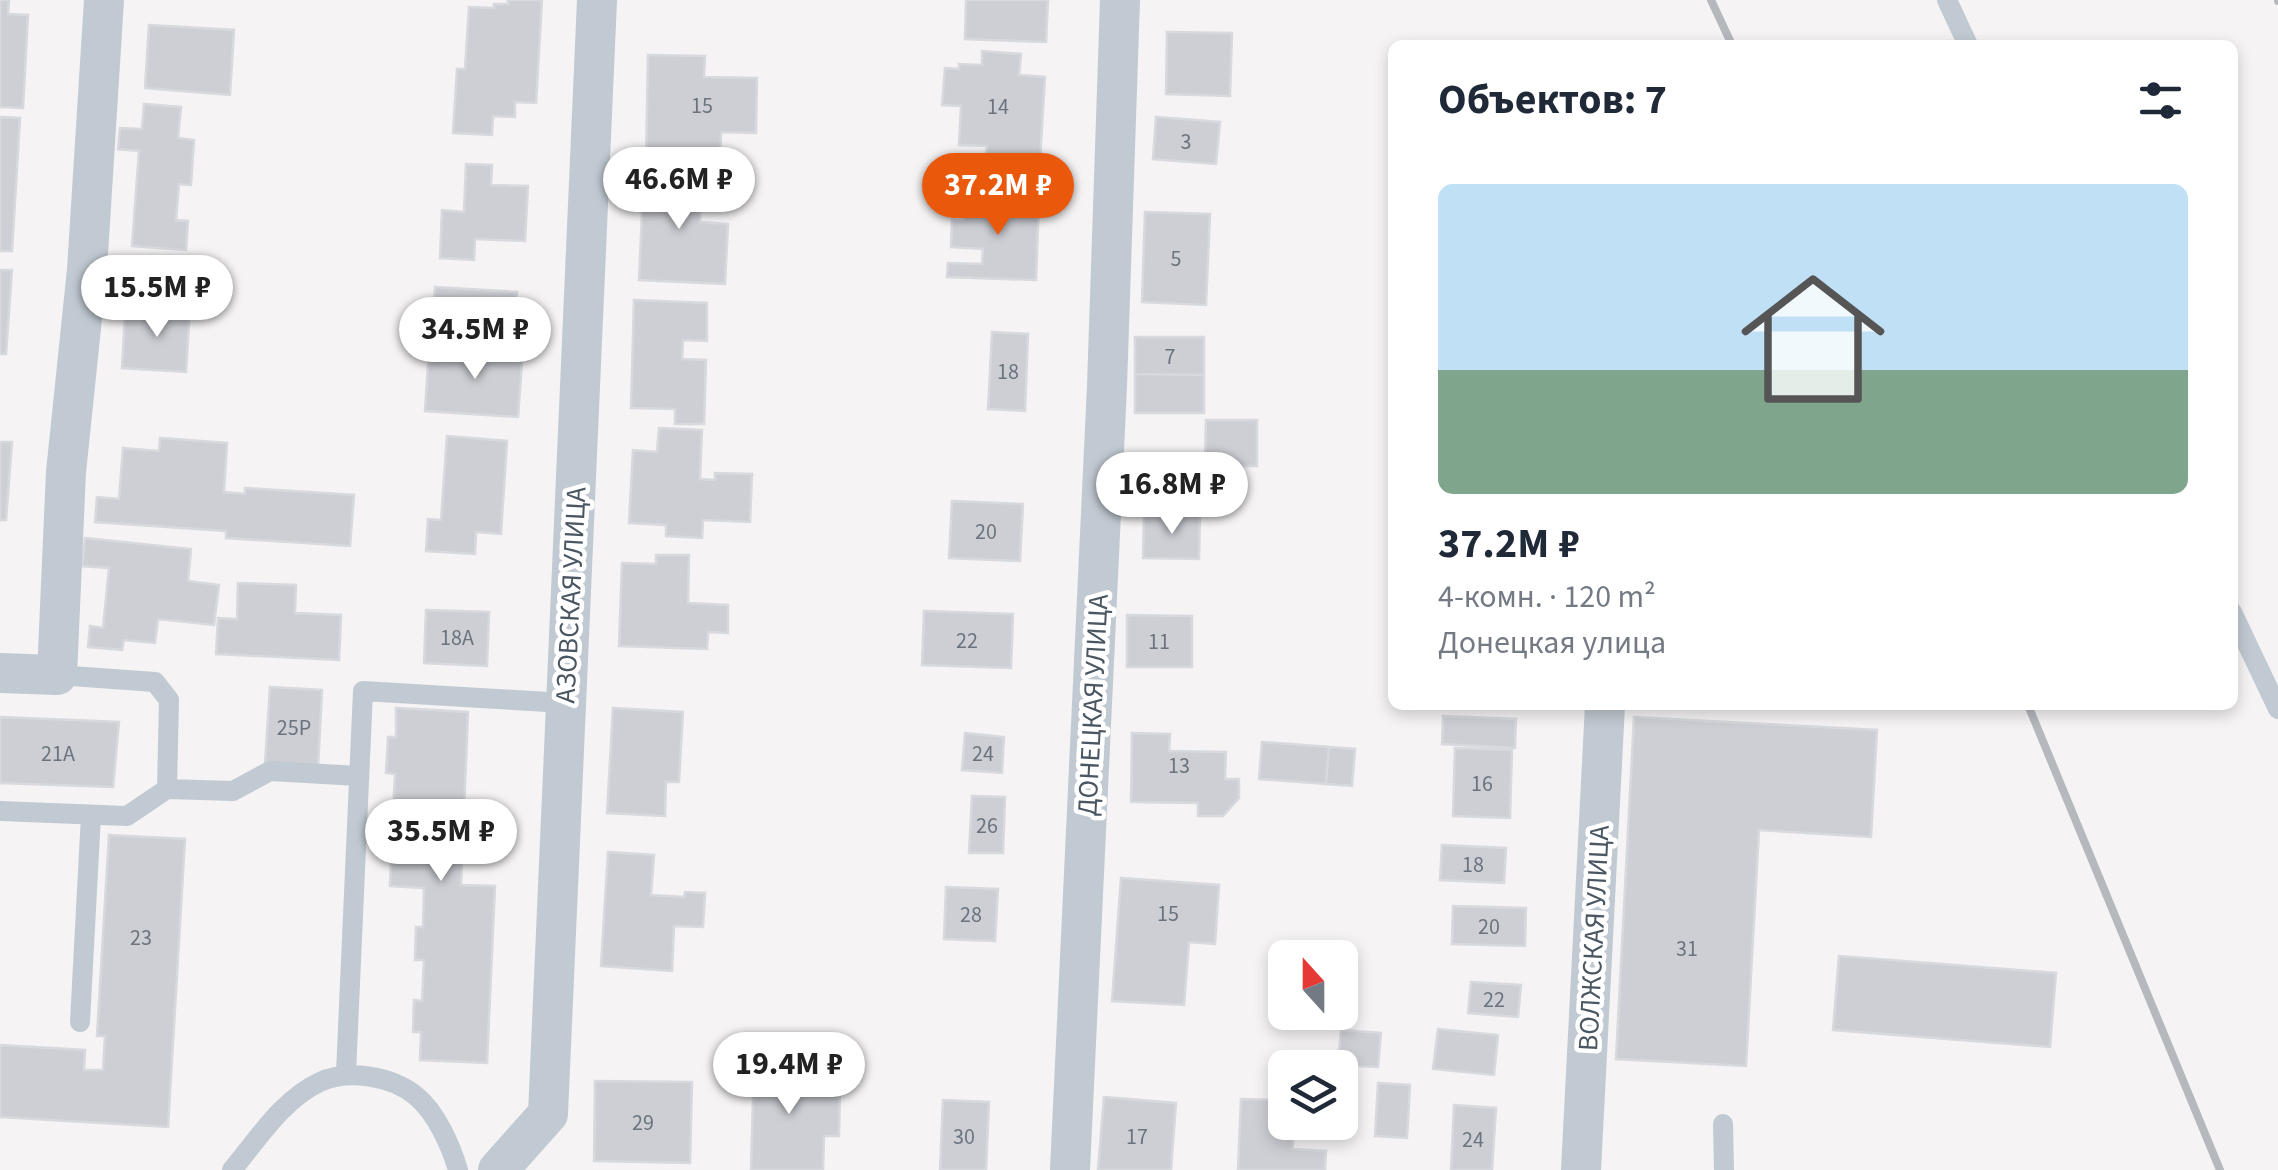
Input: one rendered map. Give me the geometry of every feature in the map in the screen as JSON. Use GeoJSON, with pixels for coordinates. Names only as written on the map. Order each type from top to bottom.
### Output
{"type":"FeatureCollection","features":[{"type":"Feature","properties":{"kind":"street"},"geometry":{"type":"LineString","coordinates":[[0,673],[57,676],[66,472],[87,270],[104,0]]}},
{"type":"Feature","properties":{"kind":"street","name":"АЗОВСКАЯ УЛИЦА"},"geometry":{"type":"LineString","coordinates":[[498,1170],[548,1114],[597,0]]}},
{"type":"Feature","properties":{"kind":"street","name":"ДОНЕЦКАЯ УЛИЦА"},"geometry":{"type":"LineString","coordinates":[[1070,1170],[1107,386],[1120,0]]}},
{"type":"Feature","properties":{"kind":"street","name":"ВОЛЖСКАЯ УЛИЦА"},"geometry":{"type":"LineString","coordinates":[[1580,1170],[1605,710]]}},
{"type":"Feature","properties":{"kind":"lane"},"geometry":{"type":"LineString","coordinates":[[1947,0],[1966,40]]}},
{"type":"Feature","properties":{"kind":"lane"},"geometry":{"type":"LineString","coordinates":[[2238,625],[2278,710]]}},
{"type":"Feature","properties":{"kind":"lane"},"geometry":{"type":"LineString","coordinates":[[57,676],[155,682],[169,700],[167,789]]}},
{"type":"Feature","properties":{"kind":"lane"},"geometry":{"type":"LineString","coordinates":[[346,1073],[364,690],[565,703]]}},
{"type":"Feature","properties":{"kind":"lane"},"geometry":{"type":"LineString","coordinates":[[0,812],[128,816],[167,789],[233,791],[270,771],[360,776]]}},
{"type":"Feature","properties":{"kind":"lane"},"geometry":{"type":"LineString","coordinates":[[80,1022],[91,814]]}},
{"type":"Feature","properties":{"kind":"lane"},"geometry":{"type":"LineString","coordinates":[[232,1170],[284,1107],[318,1082],[346,1073],[386,1081],[416,1096],[449,1141],[458,1170]]}},
{"type":"Feature","properties":{"kind":"lane"},"geometry":{"type":"LineString","coordinates":[[1722,1124],[1724,1170]]}},
{"type":"Feature","properties":{"kind":"building"},"geometry":{"type":"Polygon","coordinates":[[[0,0],[9,0],[8,14],[28,15],[23,108],[0,107],[0,0]]]}},
{"type":"Feature","properties":{"kind":"building"},"geometry":{"type":"Polygon","coordinates":[[[508,0],[542,0],[536,103],[515,102],[515,117],[493,116],[492,135],[453,133],[457,69],[465,69],[469,7],[494,8],[494,4],[508,4],[508,0]]]}},
{"type":"Feature","properties":{"kind":"building"},"geometry":{"type":"Polygon","coordinates":[[[966,0],[1048,0],[1046,42],[965,39],[966,0]]]}},
{"type":"Feature","properties":{"kind":"building"},"geometry":{"type":"Polygon","coordinates":[[[149,25],[234,30],[230,95],[145,88],[149,25]]]}},
{"type":"Feature","properties":{"kind":"building"},"geometry":{"type":"Polygon","coordinates":[[[1167,32],[1232,33],[1230,96],[1166,94],[1167,32]]]}},
{"type":"Feature","properties":{"kind":"building"},"geometry":{"type":"Polygon","coordinates":[[[982,51],[1021,54],[1019,75],[1045,77],[1040,160],[986,156],[987,146],[959,145],[961,106],[942,105],[945,68],[982,65],[982,51]]]}},
{"type":"Feature","properties":{"kind":"building"},"geometry":{"type":"Polygon","coordinates":[[[648,55],[705,56],[704,77],[757,78],[756,133],[721,132],[720,164],[646,162],[648,55]]]}},
{"type":"Feature","properties":{"kind":"building"},"geometry":{"type":"Polygon","coordinates":[[[144,104],[181,107],[178,138],[194,140],[191,185],[179,184],[176,220],[188,221],[186,250],[132,246],[139,151],[118,149],[120,128],[142,129],[144,104]]]}},
{"type":"Feature","properties":{"kind":"building"},"geometry":{"type":"Polygon","coordinates":[[[0,117],[20,118],[12,251],[0,251],[0,117]]]}},
{"type":"Feature","properties":{"kind":"building"},"geometry":{"type":"Polygon","coordinates":[[[1156,117],[1220,122],[1216,164],[1153,159],[1156,117]]]}},
{"type":"Feature","properties":{"kind":"building"},"geometry":{"type":"Polygon","coordinates":[[[466,164],[492,165],[491,185],[528,186],[525,241],[475,239],[474,260],[440,258],[442,210],[464,212],[466,164]]]}},
{"type":"Feature","properties":{"kind":"building"},"geometry":{"type":"Polygon","coordinates":[[[644,170],[702,172],[700,222],[728,224],[725,284],[639,280],[644,170]]]}},
{"type":"Feature","properties":{"kind":"building"},"geometry":{"type":"Polygon","coordinates":[[[965,195],[1039,198],[1036,280],[947,277],[948,263],[982,264],[983,249],[951,247],[952,220],[964,220],[965,195]]]}},
{"type":"Feature","properties":{"kind":"building"},"geometry":{"type":"Polygon","coordinates":[[[1145,212],[1210,214],[1206,305],[1142,302],[1145,212]]]}},
{"type":"Feature","properties":{"kind":"building"},"geometry":{"type":"Polygon","coordinates":[[[0,270],[12,270],[6,354],[0,354],[0,270]]]}},
{"type":"Feature","properties":{"kind":"building"},"geometry":{"type":"Polygon","coordinates":[[[435,287],[517,292],[514,340],[432,335],[435,287]]]}},
{"type":"Feature","properties":{"kind":"building"},"geometry":{"type":"Polygon","coordinates":[[[634,300],[707,303],[707,341],[683,340],[682,359],[706,360],[704,424],[675,424],[675,409],[631,408],[634,300]]]}},
{"type":"Feature","properties":{"kind":"building"},"geometry":{"type":"Polygon","coordinates":[[[160,306],[190,308],[186,372],[122,368],[125,313],[160,315],[160,306]]]}},
{"type":"Feature","properties":{"kind":"building"},"geometry":{"type":"Polygon","coordinates":[[[992,332],[1028,334],[1025,411],[988,409],[992,332]]]}},
{"type":"Feature","properties":{"kind":"building"},"geometry":{"type":"Polygon","coordinates":[[[1135,337],[1204,337],[1204,375],[1135,374],[1135,337]]]}},
{"type":"Feature","properties":{"kind":"building"},"geometry":{"type":"Polygon","coordinates":[[[494,346],[523,348],[518,417],[425,411],[429,349],[494,353],[494,346]]]}},
{"type":"Feature","properties":{"kind":"building"},"geometry":{"type":"Polygon","coordinates":[[[1135,374],[1204,375],[1204,413],[1135,413],[1135,374]]]}},
{"type":"Feature","properties":{"kind":"building"},"geometry":{"type":"Polygon","coordinates":[[[1206,420],[1257,420],[1257,466],[1205,466],[1206,420]]]}},
{"type":"Feature","properties":{"kind":"building"},"geometry":{"type":"Polygon","coordinates":[[[659,428],[702,430],[700,479],[715,480],[715,473],[752,474],[750,522],[703,520],[702,538],[666,536],[666,525],[629,523],[633,450],[657,452],[659,428]]]}},
{"type":"Feature","properties":{"kind":"building"},"geometry":{"type":"Polygon","coordinates":[[[447,436],[507,441],[501,534],[476,532],[475,554],[426,551],[428,519],[441,520],[447,436]]]}},
{"type":"Feature","properties":{"kind":"building"},"geometry":{"type":"Polygon","coordinates":[[[160,438],[227,443],[224,492],[245,494],[245,488],[354,495],[350,546],[226,538],[226,531],[95,522],[97,497],[119,499],[123,448],[159,451],[160,438]]]}},
{"type":"Feature","properties":{"kind":"building"},"geometry":{"type":"Polygon","coordinates":[[[0,442],[12,442],[6,520],[0,520],[0,442]]]}},
{"type":"Feature","properties":{"kind":"building"},"geometry":{"type":"Polygon","coordinates":[[[1144,482],[1200,483],[1200,516],[1144,516],[1144,482]]]}},
{"type":"Feature","properties":{"kind":"building"},"geometry":{"type":"Polygon","coordinates":[[[952,501],[1023,504],[1020,561],[949,558],[952,501]]]}},
{"type":"Feature","properties":{"kind":"building"},"geometry":{"type":"Polygon","coordinates":[[[1144,516],[1200,516],[1199,559],[1143,558],[1144,516]]]}},
{"type":"Feature","properties":{"kind":"building"},"geometry":{"type":"Polygon","coordinates":[[[85,538],[191,549],[188,581],[219,585],[214,625],[158,619],[155,643],[124,640],[122,650],[88,647],[90,626],[103,628],[109,568],[82,566],[85,538]]]}},
{"type":"Feature","properties":{"kind":"building"},"geometry":{"type":"Polygon","coordinates":[[[656,555],[689,555],[688,603],[728,605],[728,633],[708,632],[707,649],[619,646],[622,563],[656,564],[656,555]]]}},
{"type":"Feature","properties":{"kind":"building"},"geometry":{"type":"Polygon","coordinates":[[[238,583],[296,585],[295,613],[341,615],[339,660],[216,654],[218,618],[237,619],[238,583]]]}},
{"type":"Feature","properties":{"kind":"building"},"geometry":{"type":"Polygon","coordinates":[[[426,610],[489,612],[487,666],[424,663],[426,610]]]}},
{"type":"Feature","properties":{"kind":"building"},"geometry":{"type":"Polygon","coordinates":[[[924,611],[1013,614],[1011,668],[922,665],[924,611]]]}},
{"type":"Feature","properties":{"kind":"building"},"geometry":{"type":"Polygon","coordinates":[[[1127,615],[1192,616],[1192,667],[1127,667],[1127,615]]]}},
{"type":"Feature","properties":{"kind":"building"},"geometry":{"type":"Polygon","coordinates":[[[270,687],[322,690],[318,767],[265,764],[270,687]]]}},
{"type":"Feature","properties":{"kind":"building"},"geometry":{"type":"Polygon","coordinates":[[[396,708],[468,712],[461,885],[495,886],[487,1063],[420,1060],[421,1032],[413,1032],[414,1000],[422,1001],[424,960],[415,960],[416,927],[423,927],[424,888],[390,886],[392,842],[384,842],[385,812],[393,813],[395,774],[386,773],[388,737],[396,737],[396,708]]]}},
{"type":"Feature","properties":{"kind":"building"},"geometry":{"type":"Polygon","coordinates":[[[613,708],[683,712],[679,782],[666,782],[665,816],[607,813],[613,708]]]}},
{"type":"Feature","properties":{"kind":"building"},"geometry":{"type":"Polygon","coordinates":[[[1443,716],[1516,719],[1515,748],[1442,744],[1443,716]]]}},
{"type":"Feature","properties":{"kind":"building"},"geometry":{"type":"Polygon","coordinates":[[[0,717],[119,722],[113,787],[0,783],[0,717]]]}},
{"type":"Feature","properties":{"kind":"building"},"geometry":{"type":"Polygon","coordinates":[[[1634,717],[1877,730],[1871,837],[1759,830],[1746,1066],[1616,1059],[1634,717]]]}},
{"type":"Feature","properties":{"kind":"building"},"geometry":{"type":"Polygon","coordinates":[[[965,733],[1004,737],[1002,773],[962,770],[965,733]]]}},
{"type":"Feature","properties":{"kind":"building"},"geometry":{"type":"Polygon","coordinates":[[[1132,733],[1170,734],[1169,751],[1226,752],[1225,779],[1239,779],[1239,798],[1223,816],[1198,816],[1198,803],[1131,802],[1132,733]]]}},
{"type":"Feature","properties":{"kind":"building"},"geometry":{"type":"Polygon","coordinates":[[[1262,742],[1329,747],[1326,784],[1259,779],[1262,742]]]}},
{"type":"Feature","properties":{"kind":"building"},"geometry":{"type":"Polygon","coordinates":[[[1329,747],[1355,749],[1352,786],[1326,784],[1329,747]]]}},
{"type":"Feature","properties":{"kind":"building"},"geometry":{"type":"Polygon","coordinates":[[[1455,748],[1512,750],[1510,818],[1453,816],[1455,748]]]}},
{"type":"Feature","properties":{"kind":"building"},"geometry":{"type":"Polygon","coordinates":[[[972,796],[1005,797],[1003,853],[969,853],[972,796]]]}},
{"type":"Feature","properties":{"kind":"building"},"geometry":{"type":"Polygon","coordinates":[[[109,835],[185,839],[168,1127],[0,1117],[0,1045],[85,1050],[84,1070],[103,1070],[105,1036],[97,1036],[109,835]]]}},
{"type":"Feature","properties":{"kind":"building"},"geometry":{"type":"Polygon","coordinates":[[[1442,845],[1506,848],[1504,883],[1440,880],[1442,845]]]}},
{"type":"Feature","properties":{"kind":"building"},"geometry":{"type":"Polygon","coordinates":[[[608,852],[654,855],[651,895],[684,897],[685,892],[705,893],[703,927],[674,926],[672,971],[601,966],[608,852]]]}},
{"type":"Feature","properties":{"kind":"building"},"geometry":{"type":"Polygon","coordinates":[[[1121,878],[1219,885],[1215,944],[1189,942],[1184,1005],[1112,1001],[1121,878]]]}},
{"type":"Feature","properties":{"kind":"building"},"geometry":{"type":"Polygon","coordinates":[[[946,887],[998,889],[995,941],[944,939],[946,887]]]}},
{"type":"Feature","properties":{"kind":"building"},"geometry":{"type":"Polygon","coordinates":[[[1453,906],[1526,908],[1525,946],[1452,944],[1453,906]]]}},
{"type":"Feature","properties":{"kind":"building"},"geometry":{"type":"Polygon","coordinates":[[[1839,956],[2056,973],[2050,1047],[1833,1030],[1839,956]]]}},
{"type":"Feature","properties":{"kind":"building"},"geometry":{"type":"Polygon","coordinates":[[[1471,982],[1521,985],[1518,1017],[1468,1013],[1471,982]]]}},
{"type":"Feature","properties":{"kind":"building"},"geometry":{"type":"Polygon","coordinates":[[[1438,1029],[1498,1035],[1494,1075],[1433,1069],[1438,1029]]]}},
{"type":"Feature","properties":{"kind":"building"},"geometry":{"type":"Polygon","coordinates":[[[1341,1030],[1381,1033],[1378,1067],[1358,1066],[1358,1050],[1339,1050],[1341,1030]]]}},
{"type":"Feature","properties":{"kind":"building"},"geometry":{"type":"Polygon","coordinates":[[[763,1048],[797,1050],[795,1089],[840,1091],[839,1136],[824,1136],[823,1170],[751,1170],[754,1064],[763,1064],[763,1048]]]}},
{"type":"Feature","properties":{"kind":"building"},"geometry":{"type":"Polygon","coordinates":[[[595,1081],[692,1082],[690,1163],[594,1161],[595,1081]]]}},
{"type":"Feature","properties":{"kind":"building"},"geometry":{"type":"Polygon","coordinates":[[[1378,1083],[1410,1085],[1407,1138],[1375,1136],[1378,1083]]]}},
{"type":"Feature","properties":{"kind":"building"},"geometry":{"type":"Polygon","coordinates":[[[1104,1097],[1176,1103],[1171,1170],[1098,1170],[1104,1097]]]}},
{"type":"Feature","properties":{"kind":"building"},"geometry":{"type":"Polygon","coordinates":[[[1241,1099],[1268,1100],[1268,1140],[1293,1140],[1293,1149],[1326,1151],[1325,1170],[1238,1170],[1241,1099]]]}},
{"type":"Feature","properties":{"kind":"building"},"geometry":{"type":"Polygon","coordinates":[[[943,1100],[989,1102],[986,1170],[940,1170],[943,1100]]]}},
{"type":"Feature","properties":{"kind":"building"},"geometry":{"type":"Polygon","coordinates":[[[1454,1105],[1496,1108],[1492,1170],[1451,1170],[1454,1105]]]}},
{"type":"Feature","properties":{"kind":"railway"},"geometry":{"type":"LineString","coordinates":[[1711,0],[1730,40]]}},
{"type":"Feature","properties":{"kind":"railway"},"geometry":{"type":"LineString","coordinates":[[2030,710],[2220,1170]]}}]}
